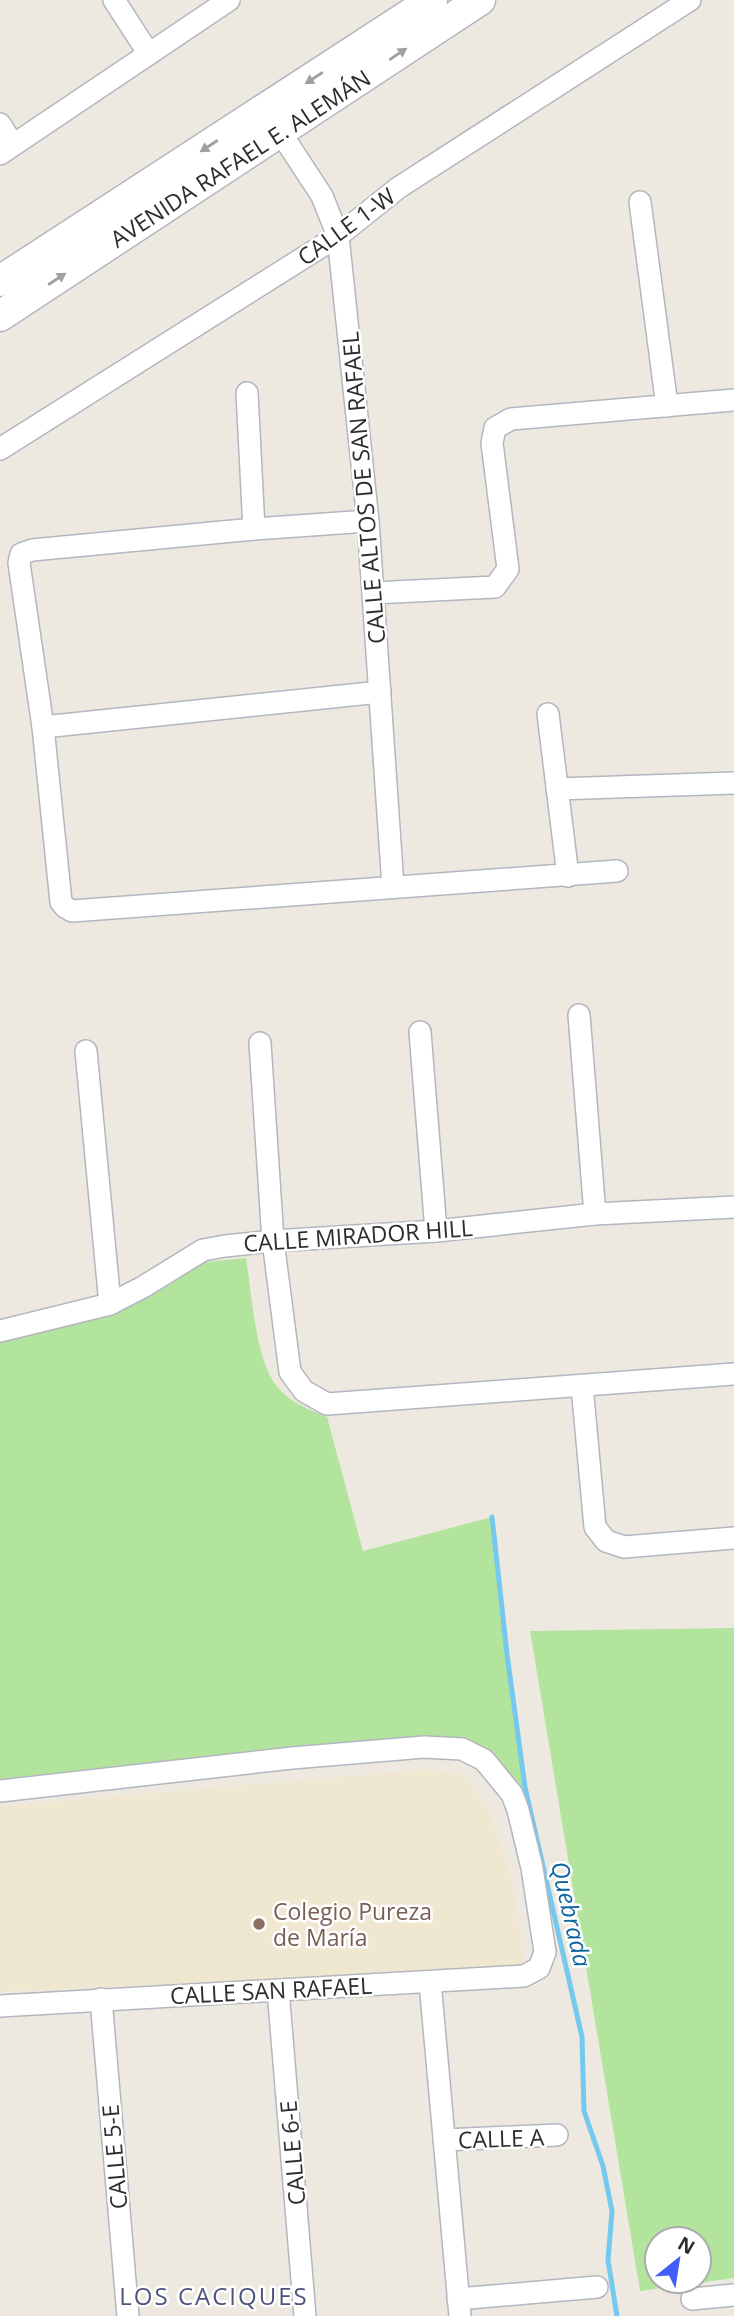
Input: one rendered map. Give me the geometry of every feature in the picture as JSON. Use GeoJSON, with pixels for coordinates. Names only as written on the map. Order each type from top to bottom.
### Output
{"type":"FeatureCollection","features":[{"type":"Feature","properties":{"kind":"main road","name":"AVENIDA RAFAEL E. ALEMÁN"},"geometry":{"type":"LineString","coordinates":[[0,316],[273,121],[432,0]]}},
{"type":"Feature","properties":{"kind":"main road","name":"AVENIDA RAFAEL E. ALEMÁN"},"geometry":{"type":"LineString","coordinates":[[0,281],[480,0]]}},
{"type":"Feature","properties":{"kind":"street"},"geometry":{"type":"LineString","coordinates":[[114,0],[149,54]]}},
{"type":"Feature","properties":{"kind":"street"},"geometry":{"type":"LineString","coordinates":[[0,124],[7,150],[229,0]]}},
{"type":"Feature","properties":{"kind":"street","name":"CALLE 1-W"},"geometry":{"type":"LineString","coordinates":[[0,449],[338,236],[398,188],[690,0]]}},
{"type":"Feature","properties":{"kind":"street","name":"CALLE ALTOS DE SAN RAFAEL"},"geometry":{"type":"LineString","coordinates":[[273,121],[322,196],[338,236],[369,521],[393,887]]}},
{"type":"Feature","properties":{"kind":"street"},"geometry":{"type":"LineString","coordinates":[[640,202],[667,406]]}},
{"type":"Feature","properties":{"kind":"street"},"geometry":{"type":"LineString","coordinates":[[247,393],[254,529]]}},
{"type":"Feature","properties":{"kind":"street"},"geometry":{"type":"LineString","coordinates":[[373,593],[495,587],[503,579],[508,569],[492,443],[495,428],[512,419],[734,400]]}},
{"type":"Feature","properties":{"kind":"street"},"geometry":{"type":"LineString","coordinates":[[369,521],[32,550],[21,554],[19,563],[43,727],[61,902],[72,911],[617,871]]}},
{"type":"Feature","properties":{"kind":"street"},"geometry":{"type":"LineString","coordinates":[[43,727],[380,692]]}},
{"type":"Feature","properties":{"kind":"street"},"geometry":{"type":"LineString","coordinates":[[548,714],[568,876]]}},
{"type":"Feature","properties":{"kind":"street"},"geometry":{"type":"LineString","coordinates":[[557,789],[734,783]]}},
{"type":"Feature","properties":{"kind":"street"},"geometry":{"type":"LineString","coordinates":[[579,1015],[595,1214]]}},
{"type":"Feature","properties":{"kind":"street"},"geometry":{"type":"LineString","coordinates":[[420,1032],[436,1231]]}},
{"type":"Feature","properties":{"kind":"street"},"geometry":{"type":"LineString","coordinates":[[260,1043],[273,1241],[290,1372],[304,1391],[327,1404],[734,1374]]}},
{"type":"Feature","properties":{"kind":"street"},"geometry":{"type":"LineString","coordinates":[[86,1051],[110,1304]]}},
{"type":"Feature","properties":{"kind":"street","name":"CALLE MIRADOR HILL"},"geometry":{"type":"LineString","coordinates":[[0,1331],[110,1304],[204,1250],[273,1241],[436,1231],[595,1214],[734,1207]]}},
{"type":"Feature","properties":{"kind":"street"},"geometry":{"type":"LineString","coordinates":[[582,1386],[595,1527],[606,1541],[624,1547],[734,1538]]}},
{"type":"Feature","properties":{"kind":"street","name":"CALLE SAN RAFAEL"},"geometry":{"type":"LineString","coordinates":[[0,1791],[292,1758],[424,1747],[462,1749],[484,1760],[512,1794],[532,1868],[545,1952],[539,1968],[524,1976],[101,1998],[0,2006]]}},
{"type":"Feature","properties":{"kind":"street"},"geometry":{"type":"LineString","coordinates":[[430,1982],[459,2307],[597,2287]]}},
{"type":"Feature","properties":{"kind":"street","name":"CALLE 6-E"},"geometry":{"type":"LineString","coordinates":[[278,1990],[305,2316]]}},
{"type":"Feature","properties":{"kind":"street","name":"CALLE 5-E"},"geometry":{"type":"LineString","coordinates":[[101,1998],[128,2316]]}},
{"type":"Feature","properties":{"kind":"street","name":"CALLE A"},"geometry":{"type":"LineString","coordinates":[[444,2140],[557,2135]]}},
{"type":"Feature","properties":{"kind":"street"},"geometry":{"type":"LineString","coordinates":[[691,2299],[734,2295]]}},
{"type":"Feature","properties":{"kind":"shaded area","name":"Colegio Pureza de María"},"geometry":{"type":"Polygon","coordinates":[[[430,1769],[462,1775],[474,1786],[492,1818],[512,1879],[525,1968],[0,1992],[0,1806],[430,1769]]]}},
{"type":"Feature","properties":{"kind":"green space"},"geometry":{"type":"Polygon","coordinates":[[[246,1258],[256,1328],[265,1363],[285,1395],[327,1417],[363,1551],[492,1517],[525,1787],[512,1794],[462,1749],[0,1791],[0,1338],[186,1264],[246,1258]]]}},
{"type":"Feature","properties":{"kind":"green space"},"geometry":{"type":"Polygon","coordinates":[[[734,1628],[734,2278],[713,2281],[713,2225],[643,2225],[643,2291],[640,2291],[530,1631],[734,1628]]]}},
{"type":"Feature","properties":{"kind":"waterway","name":"Quebrada"},"geometry":{"type":"LineString","coordinates":[[492,1517],[525,1787],[582,2037],[584,2111],[603,2166],[612,2211],[608,2260],[617,2316]]}},
{"type":"Feature","properties":{"kind":"place","name":"Colegio Pureza de María"},"geometry":{"type":"Point","coordinates":[259,1924]}},
{"type":"Feature","properties":{"kind":"district","name":"LOS CACIQUES"},"geometry":{"type":"Point","coordinates":[214,2295]}}]}
